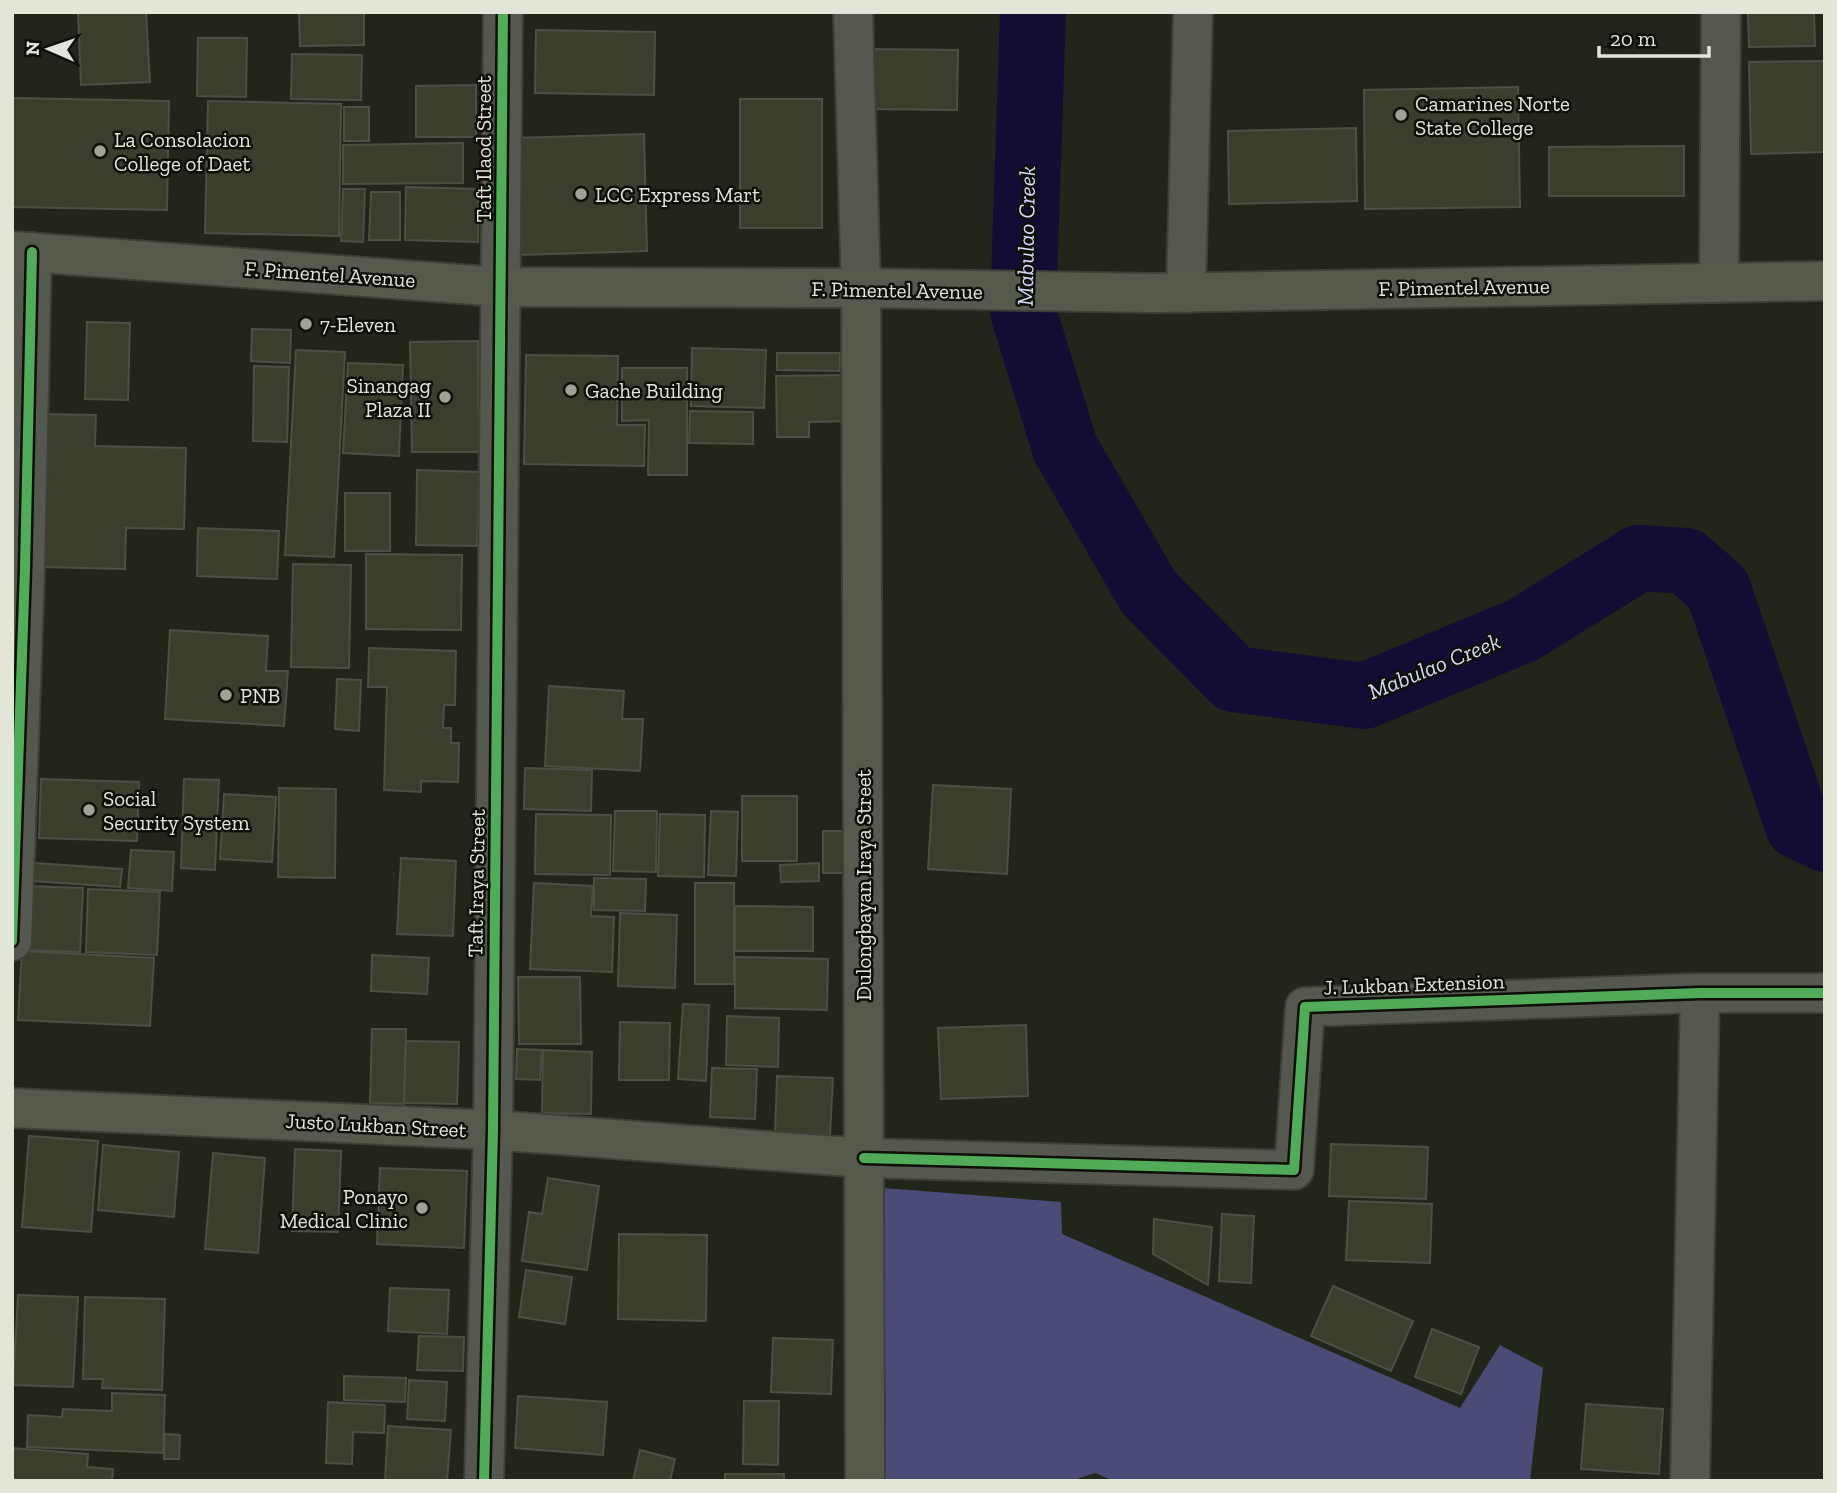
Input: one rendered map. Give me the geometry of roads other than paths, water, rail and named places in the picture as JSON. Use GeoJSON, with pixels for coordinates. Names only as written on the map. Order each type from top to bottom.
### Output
{"type":"FeatureCollection","features":[{"type":"Feature","properties":{"kind":"main road","name":"F. Pimentel Avenue"},"geometry":{"type":"LineString","coordinates":[[22,252],[501,286],[1186,293],[1825,281]]}},
{"type":"Feature","properties":{"kind":"main road","name":"Dulongbayan Iraya Street"},"geometry":{"type":"LineString","coordinates":[[861,288],[865,1481]]}},
{"type":"Feature","properties":{"kind":"main road","name":"Justo Lukban Street"},"geometry":{"type":"LineString","coordinates":[[12,1108],[493,1130],[864,1158]]}},
{"type":"Feature","properties":{"kind":"street","name":"Taft Ilaod Street"},"geometry":{"type":"LineString","coordinates":[[501,286],[503,12]]}},
{"type":"Feature","properties":{"kind":"street"},"geometry":{"type":"LineString","coordinates":[[853,12],[861,288]]}},
{"type":"Feature","properties":{"kind":"street"},"geometry":{"type":"LineString","coordinates":[[1186,293],[1193,12]]}},
{"type":"Feature","properties":{"kind":"street"},"geometry":{"type":"LineString","coordinates":[[1719,282],[1721,12]]}},
{"type":"Feature","properties":{"kind":"street"},"geometry":{"type":"LineString","coordinates":[[12,941],[22,252]]}},
{"type":"Feature","properties":{"kind":"street","name":"Taft Iraya Street"},"geometry":{"type":"LineString","coordinates":[[484,1481],[493,1130],[501,286]]}},
{"type":"Feature","properties":{"kind":"street"},"geometry":{"type":"LineString","coordinates":[[1690,1481],[1699,993]]}},
{"type":"Feature","properties":{"kind":"street","name":"J. Lukban Extension"},"geometry":{"type":"LineString","coordinates":[[864,1158],[1294,1170],[1305,1007],[1699,993],[1825,993]]}},
{"type":"Feature","properties":{"kind":"waterway","name":"Mabulao Creek"},"geometry":{"type":"LineString","coordinates":[[1033,12],[1023,311],[1065,448],[1149,593],[1234,679],[1364,696],[1523,630],[1639,558],[1686,561],[1718,589],[1798,826],[1825,839]]}},
{"type":"Feature","properties":{"kind":"place","name":"Camarines Norte State College"},"geometry":{"type":"Point","coordinates":[1401,115]}},
{"type":"Feature","properties":{"kind":"place","name":"La Consolacion College of Daet"},"geometry":{"type":"Point","coordinates":[100,151]}},
{"type":"Feature","properties":{"kind":"place","name":"LCC Express Mart"},"geometry":{"type":"Point","coordinates":[581,194]}},
{"type":"Feature","properties":{"kind":"place","name":"7-Eleven"},"geometry":{"type":"Point","coordinates":[306,324]}},
{"type":"Feature","properties":{"kind":"place","name":"Gache Building"},"geometry":{"type":"Point","coordinates":[571,390]}},
{"type":"Feature","properties":{"kind":"place","name":"Sinangag Plaza II"},"geometry":{"type":"Point","coordinates":[445,397]}},
{"type":"Feature","properties":{"kind":"place","name":"PNB"},"geometry":{"type":"Point","coordinates":[226,695]}},
{"type":"Feature","properties":{"kind":"place","name":"Social Security System"},"geometry":{"type":"Point","coordinates":[89,810]}},
{"type":"Feature","properties":{"kind":"place","name":"Ponayo Medical Clinic"},"geometry":{"type":"Point","coordinates":[422,1208]}}]}
